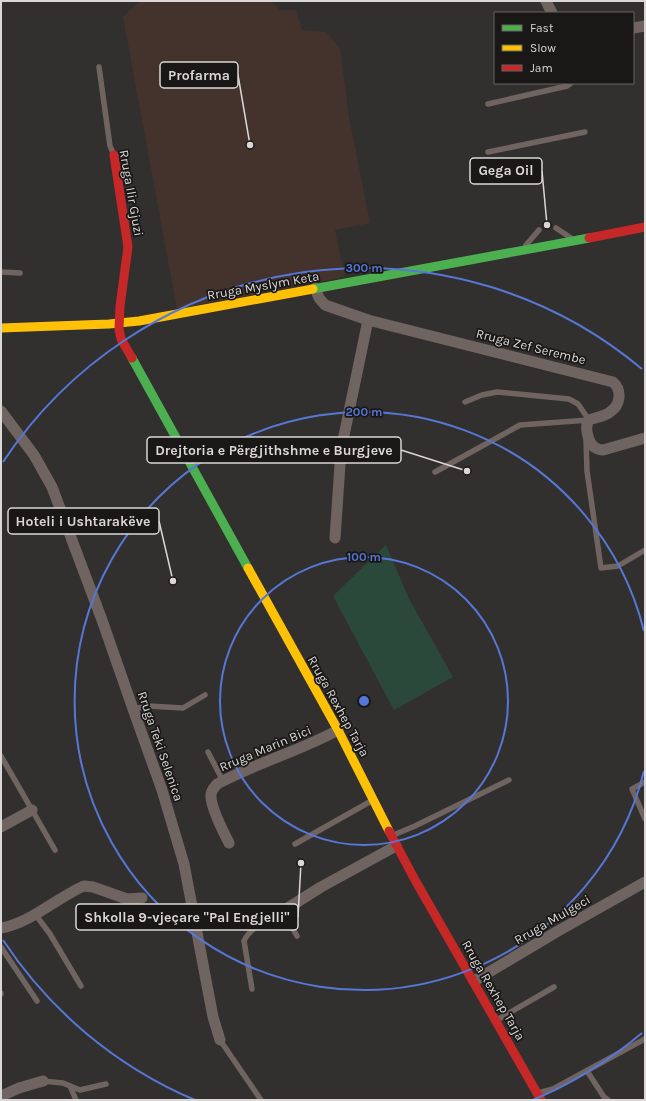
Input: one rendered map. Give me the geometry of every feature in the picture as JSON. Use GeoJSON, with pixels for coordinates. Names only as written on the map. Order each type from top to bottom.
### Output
{"type":"FeatureCollection","features":[{"type":"Feature","properties":{"kind":"street"},"geometry":{"type":"LineString","coordinates":[[546,1],[552,12]]}},
{"type":"Feature","properties":{"kind":"street"},"geometry":{"type":"LineString","coordinates":[[634,28],[645,26]]}},
{"type":"Feature","properties":{"kind":"street","name":"Rruga Ilir Gjuzi"},"geometry":{"type":"LineString","coordinates":[[114,155],[128,247],[128,259],[118,323]]}},
{"type":"Feature","properties":{"kind":"street","name":"Rruga Myslym Keta"},"geometry":{"type":"LineString","coordinates":[[1,328],[139,321],[645,227]]}},
{"type":"Feature","properties":{"kind":"street","name":"Rruga Zef Serembe"},"geometry":{"type":"LineString","coordinates":[[315,288],[319,298],[325,305],[368,320],[613,382],[619,391],[618,402],[615,408],[611,412],[588,424]]}},
{"type":"Feature","properties":{"kind":"street"},"geometry":{"type":"LineString","coordinates":[[335,538],[341,450],[368,320]]}},
{"type":"Feature","properties":{"kind":"street","name":"Rruga Rexhep Tarja"},"geometry":{"type":"LineString","coordinates":[[118,323],[121,339],[338,730],[393,841],[540,1097]]}},
{"type":"Feature","properties":{"kind":"street","name":"Rruga Teki Selenica"},"geometry":{"type":"LineString","coordinates":[[1,411],[34,455],[52,486],[102,620],[162,790],[182,857],[213,1017],[220,1040]]}},
{"type":"Feature","properties":{"kind":"street"},"geometry":{"type":"LineString","coordinates":[[588,424],[592,443],[598,449],[608,449],[645,438]]}},
{"type":"Feature","properties":{"kind":"street","name":"Rruga Marin Bici"},"geometry":{"type":"LineString","coordinates":[[229,843],[220,826],[211,795],[212,790],[217,784],[318,741],[338,730]]}},
{"type":"Feature","properties":{"kind":"street"},"geometry":{"type":"LineString","coordinates":[[1,827],[32,810]]}},
{"type":"Feature","properties":{"kind":"street"},"geometry":{"type":"LineString","coordinates":[[283,911],[393,841]]}},
{"type":"Feature","properties":{"kind":"street","name":"Rruga Mulgeci"},"geometry":{"type":"LineString","coordinates":[[474,981],[645,882]]}},
{"type":"Feature","properties":{"kind":"street"},"geometry":{"type":"LineString","coordinates":[[1,928],[15,924],[35,914],[84,886],[93,887],[127,899],[142,898]]}},
{"type":"Feature","properties":{"kind":"street"},"geometry":{"type":"LineString","coordinates":[[1,1096],[19,1088],[43,1081]]}},
{"type":"Feature","properties":{"kind":"lane","name":"Rruga Ilir Gjuzi"},"geometry":{"type":"LineString","coordinates":[[99,66],[110,146],[114,155]]}},
{"type":"Feature","properties":{"kind":"lane"},"geometry":{"type":"LineString","coordinates":[[488,104],[567,86],[570,84]]}},
{"type":"Feature","properties":{"kind":"lane"},"geometry":{"type":"LineString","coordinates":[[488,152],[585,132]]}},
{"type":"Feature","properties":{"kind":"lane"},"geometry":{"type":"LineString","coordinates":[[556,228],[574,241]]}},
{"type":"Feature","properties":{"kind":"lane"},"geometry":{"type":"LineString","coordinates":[[522,250],[539,230]]}},
{"type":"Feature","properties":{"kind":"lane"},"geometry":{"type":"LineString","coordinates":[[1,272],[20,272]]}},
{"type":"Feature","properties":{"kind":"lane"},"geometry":{"type":"LineString","coordinates":[[465,402],[482,395],[497,392],[569,399],[578,404],[588,424],[586,440],[587,470],[601,568],[618,566],[645,550]]}},
{"type":"Feature","properties":{"kind":"lane"},"geometry":{"type":"LineString","coordinates":[[435,472],[520,425],[588,424]]}},
{"type":"Feature","properties":{"kind":"lane"},"geometry":{"type":"LineString","coordinates":[[133,709],[149,706],[183,708],[204,695]]}},
{"type":"Feature","properties":{"kind":"lane"},"geometry":{"type":"LineString","coordinates":[[208,752],[224,781]]}},
{"type":"Feature","properties":{"kind":"lane"},"geometry":{"type":"LineString","coordinates":[[1,756],[55,850]]}},
{"type":"Feature","properties":{"kind":"lane"},"geometry":{"type":"LineString","coordinates":[[393,841],[509,780]]}},
{"type":"Feature","properties":{"kind":"lane"},"geometry":{"type":"LineString","coordinates":[[645,782],[632,789],[645,819]]}},
{"type":"Feature","properties":{"kind":"lane"},"geometry":{"type":"LineString","coordinates":[[295,844],[374,800]]}},
{"type":"Feature","properties":{"kind":"lane"},"geometry":{"type":"LineString","coordinates":[[252,989],[244,941],[246,936],[254,929],[283,911],[297,936]]}},
{"type":"Feature","properties":{"kind":"lane"},"geometry":{"type":"LineString","coordinates":[[35,914],[50,934],[81,986]]}},
{"type":"Feature","properties":{"kind":"lane"},"geometry":{"type":"LineString","coordinates":[[1,947],[37,1001]]}},
{"type":"Feature","properties":{"kind":"lane"},"geometry":{"type":"LineString","coordinates":[[496,1020],[554,988]]}},
{"type":"Feature","properties":{"kind":"lane"},"geometry":{"type":"LineString","coordinates":[[540,1097],[645,1039]]}},
{"type":"Feature","properties":{"kind":"lane","name":"Rruga Teki Selenica"},"geometry":{"type":"LineString","coordinates":[[220,1040],[261,1100]]}},
{"type":"Feature","properties":{"kind":"lane"},"geometry":{"type":"LineString","coordinates":[[587,1071],[604,1097],[608,1100]]}},
{"type":"Feature","properties":{"kind":"lane"},"geometry":{"type":"LineString","coordinates":[[43,1081],[63,1083],[80,1090],[106,1084]]}},
{"type":"Feature","properties":{"kind":"lane"},"geometry":{"type":"LineString","coordinates":[[70,1086],[76,1100]]}},
{"type":"Feature","properties":{"kind":"shaded area"},"geometry":{"type":"Polygon","coordinates":[[[140,1],[264,1],[273,3],[280,10],[296,10],[302,30],[326,32],[340,48],[349,117],[370,223],[335,230],[345,277],[177,309],[123,17],[140,1]]]}},
{"type":"Feature","properties":{"kind":"green space"},"geometry":{"type":"Polygon","coordinates":[[[386,545],[409,599],[453,677],[394,710],[333,596],[386,545]]]}},
{"type":"Feature","properties":{"kind":"traffic: fast"},"geometry":{"type":"LineString","coordinates":[[313,289],[589,238]]}},
{"type":"Feature","properties":{"kind":"traffic: fast"},"geometry":{"type":"LineString","coordinates":[[132,358],[248,568]]}},
{"type":"Feature","properties":{"kind":"traffic: slow"},"geometry":{"type":"LineString","coordinates":[[1,328],[109,324],[139,321],[313,289]]}},
{"type":"Feature","properties":{"kind":"traffic: slow"},"geometry":{"type":"LineString","coordinates":[[248,568],[338,730],[389,831]]}},
{"type":"Feature","properties":{"kind":"traffic: jam"},"geometry":{"type":"LineString","coordinates":[[114,155],[128,247],[120,306],[119,329],[121,339],[132,358]]}},
{"type":"Feature","properties":{"kind":"traffic: jam"},"geometry":{"type":"LineString","coordinates":[[589,238],[645,227]]}},
{"type":"Feature","properties":{"kind":"traffic: jam"},"geometry":{"type":"LineString","coordinates":[[389,831],[415,880],[541,1100]]}},
{"type":"Feature","properties":{"kind":"place","name":"Profarma"},"geometry":{"type":"Point","coordinates":[250,145]}},
{"type":"Feature","properties":{"kind":"place","name":"Gega Oil"},"geometry":{"type":"Point","coordinates":[547,225]}},
{"type":"Feature","properties":{"kind":"place","name":"Drejtoria e Përgjithshme e Burgjeve"},"geometry":{"type":"Point","coordinates":[467,471]}},
{"type":"Feature","properties":{"kind":"place","name":"Hoteli i Ushtarakëve"},"geometry":{"type":"Point","coordinates":[173,581]}},
{"type":"Feature","properties":{"kind":"place","name":"Shkolla 9-vjeçare \"Pal Engjelli\""},"geometry":{"type":"Point","coordinates":[301,863]}}]}
